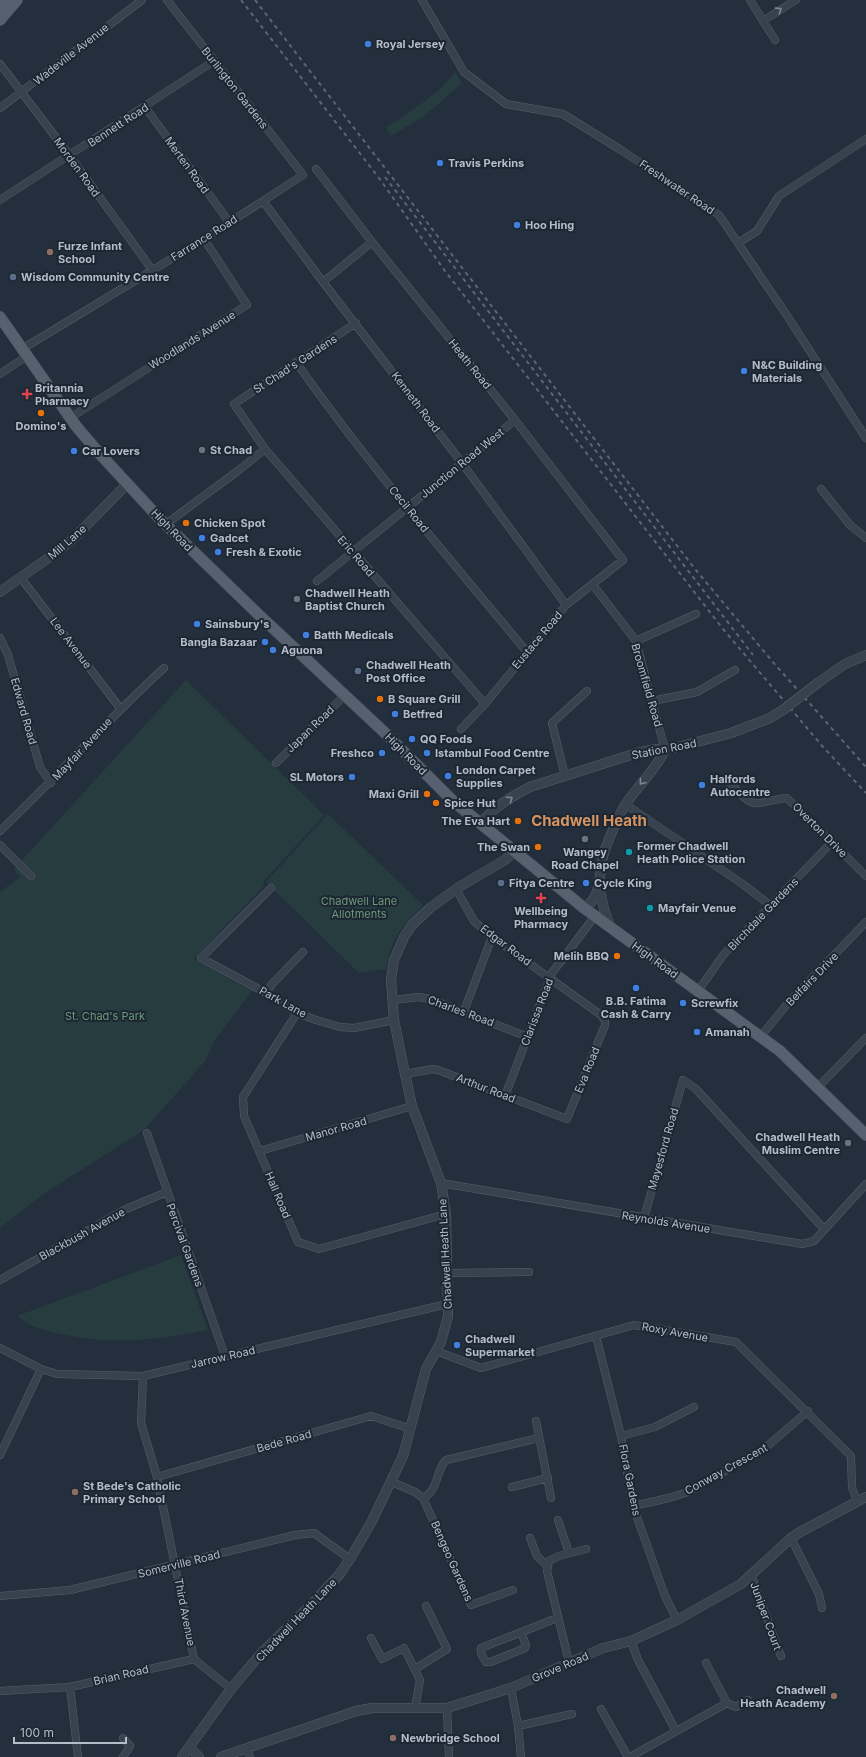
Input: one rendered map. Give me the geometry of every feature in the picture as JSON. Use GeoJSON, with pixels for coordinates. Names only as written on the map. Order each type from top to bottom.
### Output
{"type":"FeatureCollection","features":[{"type":"Feature","properties":{"kind":"main road"},"geometry":{"type":"LineString","coordinates":[[0,9],[7,0]]}},
{"type":"Feature","properties":{"kind":"main road"},"geometry":{"type":"LineString","coordinates":[[0,20],[17,0]]}},
{"type":"Feature","properties":{"kind":"main road","name":"High Road"},"geometry":{"type":"LineString","coordinates":[[0,317],[70,418],[99,453],[185,544],[345,695],[454,801],[513,852],[610,928],[780,1051],[866,1135]]}},
{"type":"Feature","properties":{"kind":"street","name":"Wadeville Avenue"},"geometry":{"type":"LineString","coordinates":[[0,108],[142,0]]}},
{"type":"Feature","properties":{"kind":"street","name":"Burlington Gardens"},"geometry":{"type":"LineString","coordinates":[[167,0],[303,176]]}},
{"type":"Feature","properties":{"kind":"street","name":"Freshwater Road"},"geometry":{"type":"LineString","coordinates":[[422,0],[464,72],[506,104],[563,114],[719,215],[786,314],[866,438]]}},
{"type":"Feature","properties":{"kind":"street"},"geometry":{"type":"LineString","coordinates":[[750,0],[775,40]]}},
{"type":"Feature","properties":{"kind":"street"},"geometry":{"type":"LineString","coordinates":[[763,21],[796,0]]}},
{"type":"Feature","properties":{"kind":"street","name":"Bennett Road"},"geometry":{"type":"LineString","coordinates":[[0,200],[70,156],[214,61]]}},
{"type":"Feature","properties":{"kind":"street","name":"Morden Road"},"geometry":{"type":"LineString","coordinates":[[0,64],[70,156],[153,271]]}},
{"type":"Feature","properties":{"kind":"street","name":"Merten Road"},"geometry":{"type":"LineString","coordinates":[[145,107],[230,223]]}},
{"type":"Feature","properties":{"kind":"street"},"geometry":{"type":"LineString","coordinates":[[738,243],[757,231],[779,196],[866,139]]}},
{"type":"Feature","properties":{"kind":"street","name":"Heath Road"},"geometry":{"type":"LineString","coordinates":[[316,169],[372,242],[515,420],[623,560]]}},
{"type":"Feature","properties":{"kind":"street","name":"Farrance Road"},"geometry":{"type":"LineString","coordinates":[[0,374],[25,353],[303,176]]}},
{"type":"Feature","properties":{"kind":"street","name":"Kenneth Road"},"geometry":{"type":"LineString","coordinates":[[264,201],[323,282],[356,323],[462,463],[566,605]]}},
{"type":"Feature","properties":{"kind":"street","name":"Woodlands Avenue"},"geometry":{"type":"LineString","coordinates":[[70,418],[247,305],[204,239]]}},
{"type":"Feature","properties":{"kind":"street"},"geometry":{"type":"LineString","coordinates":[[323,282],[372,242]]}},
{"type":"Feature","properties":{"kind":"street","name":"St Chad's Gardens"},"geometry":{"type":"LineString","coordinates":[[234,404],[356,323]]}},
{"type":"Feature","properties":{"kind":"street","name":"Cecil Road"},"geometry":{"type":"LineString","coordinates":[[296,362],[318,393],[407,507],[527,652]]}},
{"type":"Feature","properties":{"kind":"street","name":"Eric Road"},"geometry":{"type":"LineString","coordinates":[[234,404],[264,449],[485,704]]}},
{"type":"Feature","properties":{"kind":"street","name":"Junction Road West"},"geometry":{"type":"LineString","coordinates":[[317,581],[515,420]]}},
{"type":"Feature","properties":{"kind":"street"},"geometry":{"type":"LineString","coordinates":[[166,524],[239,470],[264,449]]}},
{"type":"Feature","properties":{"kind":"street","name":"Mill Lane"},"geometry":{"type":"LineString","coordinates":[[0,592],[61,549],[76,536],[128,483]]}},
{"type":"Feature","properties":{"kind":"street"},"geometry":{"type":"LineString","coordinates":[[821,489],[850,525],[866,538]]}},
{"type":"Feature","properties":{"kind":"street","name":"Eustace Road"},"geometry":{"type":"LineString","coordinates":[[461,729],[485,704],[566,605],[623,560]]}},
{"type":"Feature","properties":{"kind":"street","name":"Lee Avenue"},"geometry":{"type":"LineString","coordinates":[[21,578],[120,708]]}},
{"type":"Feature","properties":{"kind":"street","name":"Broomfield Road"},"geometry":{"type":"LineString","coordinates":[[593,585],[636,641],[665,750]]}},
{"type":"Feature","properties":{"kind":"street"},"geometry":{"type":"LineString","coordinates":[[636,641],[696,614]]}},
{"type":"Feature","properties":{"kind":"street","name":"Edward Road"},"geometry":{"type":"LineString","coordinates":[[0,638],[8,655],[40,767],[50,783]]}},
{"type":"Feature","properties":{"kind":"street","name":"Station Road"},"geometry":{"type":"LineString","coordinates":[[480,824],[491,812],[519,792],[536,785],[656,749],[665,750],[693,744],[731,733],[770,718],[845,664],[866,655]]}},
{"type":"Feature","properties":{"kind":"street","name":"Mayfair Avenue"},"geometry":{"type":"LineString","coordinates":[[0,831],[50,783],[120,708],[164,668]]}},
{"type":"Feature","properties":{"kind":"street"},"geometry":{"type":"LineString","coordinates":[[652,701],[697,692],[735,670]]}},
{"type":"Feature","properties":{"kind":"street"},"geometry":{"type":"LineString","coordinates":[[565,776],[552,723],[587,691]]}},
{"type":"Feature","properties":{"kind":"street","name":"Japan Road"},"geometry":{"type":"LineString","coordinates":[[276,763],[345,695]]}},
{"type":"Feature","properties":{"kind":"street"},"geometry":{"type":"LineString","coordinates":[[584,908],[591,902],[599,886],[605,848],[625,804],[653,769],[665,750]]}},
{"type":"Feature","properties":{"kind":"street"},"geometry":{"type":"LineString","coordinates":[[645,752],[649,756],[653,769]]}},
{"type":"Feature","properties":{"kind":"street","name":"Overton Drive"},"geometry":{"type":"LineString","coordinates":[[730,783],[754,804],[778,798],[787,798],[866,876]]}},
{"type":"Feature","properties":{"kind":"street"},"geometry":{"type":"LineString","coordinates":[[625,804],[744,885],[771,906]]}},
{"type":"Feature","properties":{"kind":"street","name":"Birchdale Gardens"},"geometry":{"type":"LineString","coordinates":[[698,991],[724,954],[832,842]]}},
{"type":"Feature","properties":{"kind":"street"},"geometry":{"type":"LineString","coordinates":[[0,845],[31,876]]}},
{"type":"Feature","properties":{"kind":"street","name":"Chadwell Heath Lane"},"geometry":{"type":"LineString","coordinates":[[182,1757],[231,1689],[264,1650],[330,1587],[350,1559],[392,1482],[403,1456],[426,1369],[436,1351],[448,1316],[446,1214],[441,1183],[412,1106],[405,1074],[394,1020],[391,980],[394,960],[404,937],[412,925],[430,908],[456,889],[505,860],[513,852]]}},
{"type":"Feature","properties":{"kind":"street"},"geometry":{"type":"LineString","coordinates":[[599,886],[610,928]]}},
{"type":"Feature","properties":{"kind":"street","name":"Park Lane"},"geometry":{"type":"LineString","coordinates":[[271,888],[201,958],[266,993],[297,1013],[340,1027],[354,1028],[394,1020]]}},
{"type":"Feature","properties":{"kind":"street","name":"Edgar Road"},"geometry":{"type":"LineString","coordinates":[[456,889],[474,921],[492,937],[601,1015],[606,1021]]}},
{"type":"Feature","properties":{"kind":"street","name":"Clarissa Road"},"geometry":{"type":"LineString","coordinates":[[505,1096],[552,973],[595,916]]}},
{"type":"Feature","properties":{"kind":"street","name":"Belfairs Drive"},"geometry":{"type":"LineString","coordinates":[[761,1036],[788,1003],[866,922]]}},
{"type":"Feature","properties":{"kind":"street"},"geometry":{"type":"LineString","coordinates":[[464,1011],[492,937]]}},
{"type":"Feature","properties":{"kind":"street"},"geometry":{"type":"LineString","coordinates":[[266,993],[272,984],[303,952]]}},
{"type":"Feature","properties":{"kind":"street","name":"Charles Road"},"geometry":{"type":"LineString","coordinates":[[393,1000],[424,998],[464,1011],[528,1036]]}},
{"type":"Feature","properties":{"kind":"street","name":"Hall Road"},"geometry":{"type":"LineString","coordinates":[[297,1013],[243,1097],[244,1116],[298,1242],[319,1249],[446,1214]]}},
{"type":"Feature","properties":{"kind":"street","name":"Eva Road"},"geometry":{"type":"LineString","coordinates":[[567,1119],[606,1021]]}},
{"type":"Feature","properties":{"kind":"street"},"geometry":{"type":"LineString","coordinates":[[818,1087],[866,1038]]}},
{"type":"Feature","properties":{"kind":"street","name":"Arthur Road"},"geometry":{"type":"LineString","coordinates":[[405,1074],[433,1069],[438,1070],[567,1119]]}},
{"type":"Feature","properties":{"kind":"street","name":"Mayesford Road"},"geometry":{"type":"LineString","coordinates":[[644,1218],[682,1080],[696,1089],[824,1228]]}},
{"type":"Feature","properties":{"kind":"street","name":"Manor Road"},"geometry":{"type":"LineString","coordinates":[[260,1151],[412,1106]]}},
{"type":"Feature","properties":{"kind":"street","name":"Percival Gardens"},"geometry":{"type":"LineString","coordinates":[[147,1133],[166,1192],[224,1356]]}},
{"type":"Feature","properties":{"kind":"street","name":"Reynolds Avenue"},"geometry":{"type":"LineString","coordinates":[[441,1183],[802,1244],[814,1241],[824,1228],[866,1184]]}},
{"type":"Feature","properties":{"kind":"street","name":"Blackbush Avenue"},"geometry":{"type":"LineString","coordinates":[[0,1280],[126,1208],[166,1192]]}},
{"type":"Feature","properties":{"kind":"street"},"geometry":{"type":"LineString","coordinates":[[447,1273],[529,1272]]}},
{"type":"Feature","properties":{"kind":"street","name":"Jarrow Road"},"geometry":{"type":"LineString","coordinates":[[0,1348],[41,1369],[56,1374],[143,1376],[447,1304]]}},
{"type":"Feature","properties":{"kind":"street","name":"Roxy Avenue"},"geometry":{"type":"LineString","coordinates":[[436,1351],[481,1368],[634,1325],[736,1342],[808,1411],[851,1456],[852,1487],[857,1502]]}},
{"type":"Feature","properties":{"kind":"street","name":"Flora Gardens"},"geometry":{"type":"LineString","coordinates":[[596,1336],[621,1436],[633,1506],[665,1596],[677,1620]]}},
{"type":"Feature","properties":{"kind":"street"},"geometry":{"type":"LineString","coordinates":[[0,1455],[41,1369]]}},
{"type":"Feature","properties":{"kind":"street","name":"Third Avenue"},"geometry":{"type":"LineString","coordinates":[[143,1376],[141,1423],[157,1477],[194,1659]]}},
{"type":"Feature","properties":{"kind":"street"},"geometry":{"type":"LineString","coordinates":[[621,1436],[655,1427],[694,1407]]}},
{"type":"Feature","properties":{"kind":"street","name":"Conway Crescent"},"geometry":{"type":"LineString","coordinates":[[633,1506],[688,1492],[765,1448],[808,1411]]}},
{"type":"Feature","properties":{"kind":"street","name":"Bede Road"},"geometry":{"type":"LineString","coordinates":[[157,1477],[371,1416],[411,1429]]}},
{"type":"Feature","properties":{"kind":"street"},"geometry":{"type":"LineString","coordinates":[[536,1421],[551,1498]]}},
{"type":"Feature","properties":{"kind":"street"},"geometry":{"type":"LineString","coordinates":[[392,1482],[415,1492],[423,1498],[433,1490],[441,1467],[446,1460],[539,1438]]}},
{"type":"Feature","properties":{"kind":"street"},"geometry":{"type":"LineString","coordinates":[[512,1487],[548,1478]]}},
{"type":"Feature","properties":{"kind":"street","name":"Grove Road"},"geometry":{"type":"LineString","coordinates":[[222,1757],[356,1711],[372,1708],[447,1708],[511,1688],[603,1648],[631,1641],[677,1620],[741,1584],[791,1538],[866,1497]]}},
{"type":"Feature","properties":{"kind":"street","name":"Bengeo Gardens"},"geometry":{"type":"LineString","coordinates":[[423,1498],[471,1605],[513,1590]]}},
{"type":"Feature","properties":{"kind":"street"},"geometry":{"type":"LineString","coordinates":[[558,1520],[570,1553]]}},
{"type":"Feature","properties":{"kind":"street","name":"Somerville Road"},"geometry":{"type":"LineString","coordinates":[[0,1596],[70,1590],[295,1535],[314,1533],[350,1559]]}},
{"type":"Feature","properties":{"kind":"street"},"geometry":{"type":"LineString","coordinates":[[530,1538],[537,1556],[548,1567]]}},
{"type":"Feature","properties":{"kind":"street"},"geometry":{"type":"LineString","coordinates":[[791,1538],[819,1594],[822,1608]]}},
{"type":"Feature","properties":{"kind":"street"},"geometry":{"type":"LineString","coordinates":[[569,1662],[557,1618],[547,1571],[550,1561],[558,1556],[586,1549]]}},
{"type":"Feature","properties":{"kind":"street","name":"Juniper Court"},"geometry":{"type":"LineString","coordinates":[[751,1575],[781,1656]]}},
{"type":"Feature","properties":{"kind":"street"},"geometry":{"type":"LineString","coordinates":[[415,1668],[447,1650],[426,1606]]}},
{"type":"Feature","properties":{"kind":"street"},"geometry":{"type":"LineString","coordinates":[[521,1632],[526,1645],[525,1648],[491,1662],[486,1662],[480,1652],[481,1648],[521,1632],[557,1618]]}},
{"type":"Feature","properties":{"kind":"street"},"geometry":{"type":"LineString","coordinates":[[371,1638],[382,1659],[404,1648],[420,1680],[415,1708]]}},
{"type":"Feature","properties":{"kind":"street"},"geometry":{"type":"LineString","coordinates":[[631,1641],[638,1660],[676,1731]]}},
{"type":"Feature","properties":{"kind":"street"},"geometry":{"type":"LineString","coordinates":[[194,1659],[231,1689]]}},
{"type":"Feature","properties":{"kind":"street","name":"Brian Road"},"geometry":{"type":"LineString","coordinates":[[0,1691],[70,1687],[194,1659]]}},
{"type":"Feature","properties":{"kind":"street"},"geometry":{"type":"LineString","coordinates":[[706,1663],[727,1703],[736,1707],[748,1700]]}},
{"type":"Feature","properties":{"kind":"street"},"geometry":{"type":"LineString","coordinates":[[70,1687],[78,1757]]}},
{"type":"Feature","properties":{"kind":"street"},"geometry":{"type":"LineString","coordinates":[[511,1688],[518,1726],[521,1757]]}},
{"type":"Feature","properties":{"kind":"street"},"geometry":{"type":"LineString","coordinates":[[601,1709],[629,1757],[727,1703]]}},
{"type":"Feature","properties":{"kind":"street"},"geometry":{"type":"LineString","coordinates":[[447,1708],[449,1757]]}},
{"type":"Feature","properties":{"kind":"street"},"geometry":{"type":"LineString","coordinates":[[518,1726],[572,1714]]}},
{"type":"Feature","properties":{"kind":"street"},"geometry":{"type":"LineString","coordinates":[[123,1738],[130,1746],[123,1757]]}},
{"type":"Feature","properties":{"kind":"street"},"geometry":{"type":"LineString","coordinates":[[189,1747],[199,1757]]}},
{"type":"Feature","properties":{"kind":"street"},"geometry":{"type":"LineString","coordinates":[[246,1748],[250,1757]]}},
{"type":"Feature","properties":{"kind":"green space"},"geometry":{"type":"Polygon","coordinates":[[[455,71],[462,83],[423,117],[391,136],[386,128],[441,88],[455,71]]]}},
{"type":"Feature","properties":{"kind":"green space","name":"St. Chad's Park"},"geometry":{"type":"Polygon","coordinates":[[[186,680],[324,815],[264,881],[263,887],[194,959],[252,991],[213,1043],[206,1060],[144,1130],[42,1195],[0,1228],[0,892],[20,877],[14,869],[186,680]]]}},
{"type":"Feature","properties":{"kind":"green space","name":"Chadwell Lane Allotments"},"geometry":{"type":"Polygon","coordinates":[[[328,814],[423,905],[398,934],[391,949],[386,969],[359,973],[266,882],[328,814]]]}},
{"type":"Feature","properties":{"kind":"green space"},"geometry":{"type":"Polygon","coordinates":[[[181,1255],[208,1330],[154,1339],[101,1340],[46,1331],[33,1326],[17,1316],[181,1255]]]}},
{"type":"Feature","properties":{"kind":"railway"},"geometry":{"type":"LineString","coordinates":[[241,0],[379,178],[445,271],[723,629],[824,748],[866,793]]}},
{"type":"Feature","properties":{"kind":"railway"},"geometry":{"type":"LineString","coordinates":[[255,0],[695,569],[772,661],[866,767]]}},
{"type":"Feature","properties":{"kind":"railway"},"geometry":{"type":"LineString","coordinates":[[385,177],[753,655]]}},
{"type":"Feature","properties":{"kind":"place","name":"Royal Jersey"},"geometry":{"type":"Point","coordinates":[368,44]}},
{"type":"Feature","properties":{"kind":"place","name":"Travis Perkins"},"geometry":{"type":"Point","coordinates":[440,163]}},
{"type":"Feature","properties":{"kind":"place","name":"Hoo Hing"},"geometry":{"type":"Point","coordinates":[517,225]}},
{"type":"Feature","properties":{"kind":"place","name":"Furze Infant School"},"geometry":{"type":"Point","coordinates":[50,252]}},
{"type":"Feature","properties":{"kind":"place","name":"Wisdom Community Centre"},"geometry":{"type":"Point","coordinates":[13,277]}},
{"type":"Feature","properties":{"kind":"place","name":"N&C Building Materials"},"geometry":{"type":"Point","coordinates":[744,371]}},
{"type":"Feature","properties":{"kind":"place","name":"Britannia Pharmacy"},"geometry":{"type":"Point","coordinates":[27,394]}},
{"type":"Feature","properties":{"kind":"place","name":"Domino's"},"geometry":{"type":"Point","coordinates":[41,413]}},
{"type":"Feature","properties":{"kind":"place","name":"St Chad"},"geometry":{"type":"Point","coordinates":[202,450]}},
{"type":"Feature","properties":{"kind":"place","name":"Car Lovers"},"geometry":{"type":"Point","coordinates":[74,451]}},
{"type":"Feature","properties":{"kind":"place","name":"Chicken Spot"},"geometry":{"type":"Point","coordinates":[186,523]}},
{"type":"Feature","properties":{"kind":"place","name":"Gadcet"},"geometry":{"type":"Point","coordinates":[202,538]}},
{"type":"Feature","properties":{"kind":"place","name":"Fresh & Exotic"},"geometry":{"type":"Point","coordinates":[218,552]}},
{"type":"Feature","properties":{"kind":"place","name":"Chadwell Heath Baptist Church"},"geometry":{"type":"Point","coordinates":[297,599]}},
{"type":"Feature","properties":{"kind":"place","name":"Sainsbury's"},"geometry":{"type":"Point","coordinates":[197,624]}},
{"type":"Feature","properties":{"kind":"place","name":"Batth Medicals"},"geometry":{"type":"Point","coordinates":[306,635]}},
{"type":"Feature","properties":{"kind":"place","name":"Bangla Bazaar"},"geometry":{"type":"Point","coordinates":[265,642]}},
{"type":"Feature","properties":{"kind":"place","name":"Aguona"},"geometry":{"type":"Point","coordinates":[273,650]}},
{"type":"Feature","properties":{"kind":"place","name":"Chadwell Heath Post Office"},"geometry":{"type":"Point","coordinates":[358,671]}},
{"type":"Feature","properties":{"kind":"place","name":"B Square Grill"},"geometry":{"type":"Point","coordinates":[380,699]}},
{"type":"Feature","properties":{"kind":"place","name":"Betfred"},"geometry":{"type":"Point","coordinates":[395,714]}},
{"type":"Feature","properties":{"kind":"place","name":"QQ Foods"},"geometry":{"type":"Point","coordinates":[412,739]}},
{"type":"Feature","properties":{"kind":"place","name":"Freshco"},"geometry":{"type":"Point","coordinates":[382,753]}},
{"type":"Feature","properties":{"kind":"place","name":"Istambul Food Centre"},"geometry":{"type":"Point","coordinates":[427,753]}},
{"type":"Feature","properties":{"kind":"place","name":"London Carpet Supplies"},"geometry":{"type":"Point","coordinates":[448,776]}},
{"type":"Feature","properties":{"kind":"place","name":"SL Motors"},"geometry":{"type":"Point","coordinates":[352,777]}},
{"type":"Feature","properties":{"kind":"place","name":"Halfords Autocentre"},"geometry":{"type":"Point","coordinates":[702,785]}},
{"type":"Feature","properties":{"kind":"place","name":"Maxi Grill"},"geometry":{"type":"Point","coordinates":[427,794]}},
{"type":"Feature","properties":{"kind":"place","name":"Spice Hut"},"geometry":{"type":"Point","coordinates":[436,803]}},
{"type":"Feature","properties":{"kind":"place","name":"The Eva Hart"},"geometry":{"type":"Point","coordinates":[518,821]}},
{"type":"Feature","properties":{"kind":"place","name":"Wangey Road Chapel"},"geometry":{"type":"Point","coordinates":[585,839]}},
{"type":"Feature","properties":{"kind":"place","name":"The Swan"},"geometry":{"type":"Point","coordinates":[538,847]}},
{"type":"Feature","properties":{"kind":"place","name":"Former Chadwell Heath Police Station"},"geometry":{"type":"Point","coordinates":[629,852]}},
{"type":"Feature","properties":{"kind":"place","name":"Fitya Centre"},"geometry":{"type":"Point","coordinates":[501,883]}},
{"type":"Feature","properties":{"kind":"place","name":"Cycle King"},"geometry":{"type":"Point","coordinates":[586,883]}},
{"type":"Feature","properties":{"kind":"place","name":"Wellbeing Pharmacy"},"geometry":{"type":"Point","coordinates":[541,898]}},
{"type":"Feature","properties":{"kind":"place","name":"Mayfair Venue"},"geometry":{"type":"Point","coordinates":[650,908]}},
{"type":"Feature","properties":{"kind":"place","name":"Melih BBQ"},"geometry":{"type":"Point","coordinates":[617,956]}},
{"type":"Feature","properties":{"kind":"place","name":"B.B. Fatima Cash & Carry"},"geometry":{"type":"Point","coordinates":[636,988]}},
{"type":"Feature","properties":{"kind":"place","name":"Screwfix"},"geometry":{"type":"Point","coordinates":[683,1003]}},
{"type":"Feature","properties":{"kind":"place","name":"Amanah"},"geometry":{"type":"Point","coordinates":[697,1032]}},
{"type":"Feature","properties":{"kind":"place","name":"Chadwell Heath Muslim Centre"},"geometry":{"type":"Point","coordinates":[848,1143]}},
{"type":"Feature","properties":{"kind":"place","name":"Chadwell Supermarket"},"geometry":{"type":"Point","coordinates":[457,1345]}},
{"type":"Feature","properties":{"kind":"place","name":"St Bede's Catholic Primary School"},"geometry":{"type":"Point","coordinates":[75,1492]}},
{"type":"Feature","properties":{"kind":"place","name":"Chadwell Heath Academy"},"geometry":{"type":"Point","coordinates":[834,1696]}},
{"type":"Feature","properties":{"kind":"place","name":"Newbridge School"},"geometry":{"type":"Point","coordinates":[393,1738]}},
{"type":"Feature","properties":{"kind":"district","name":"Chadwell Heath"},"geometry":{"type":"Point","coordinates":[589,820]}}]}
